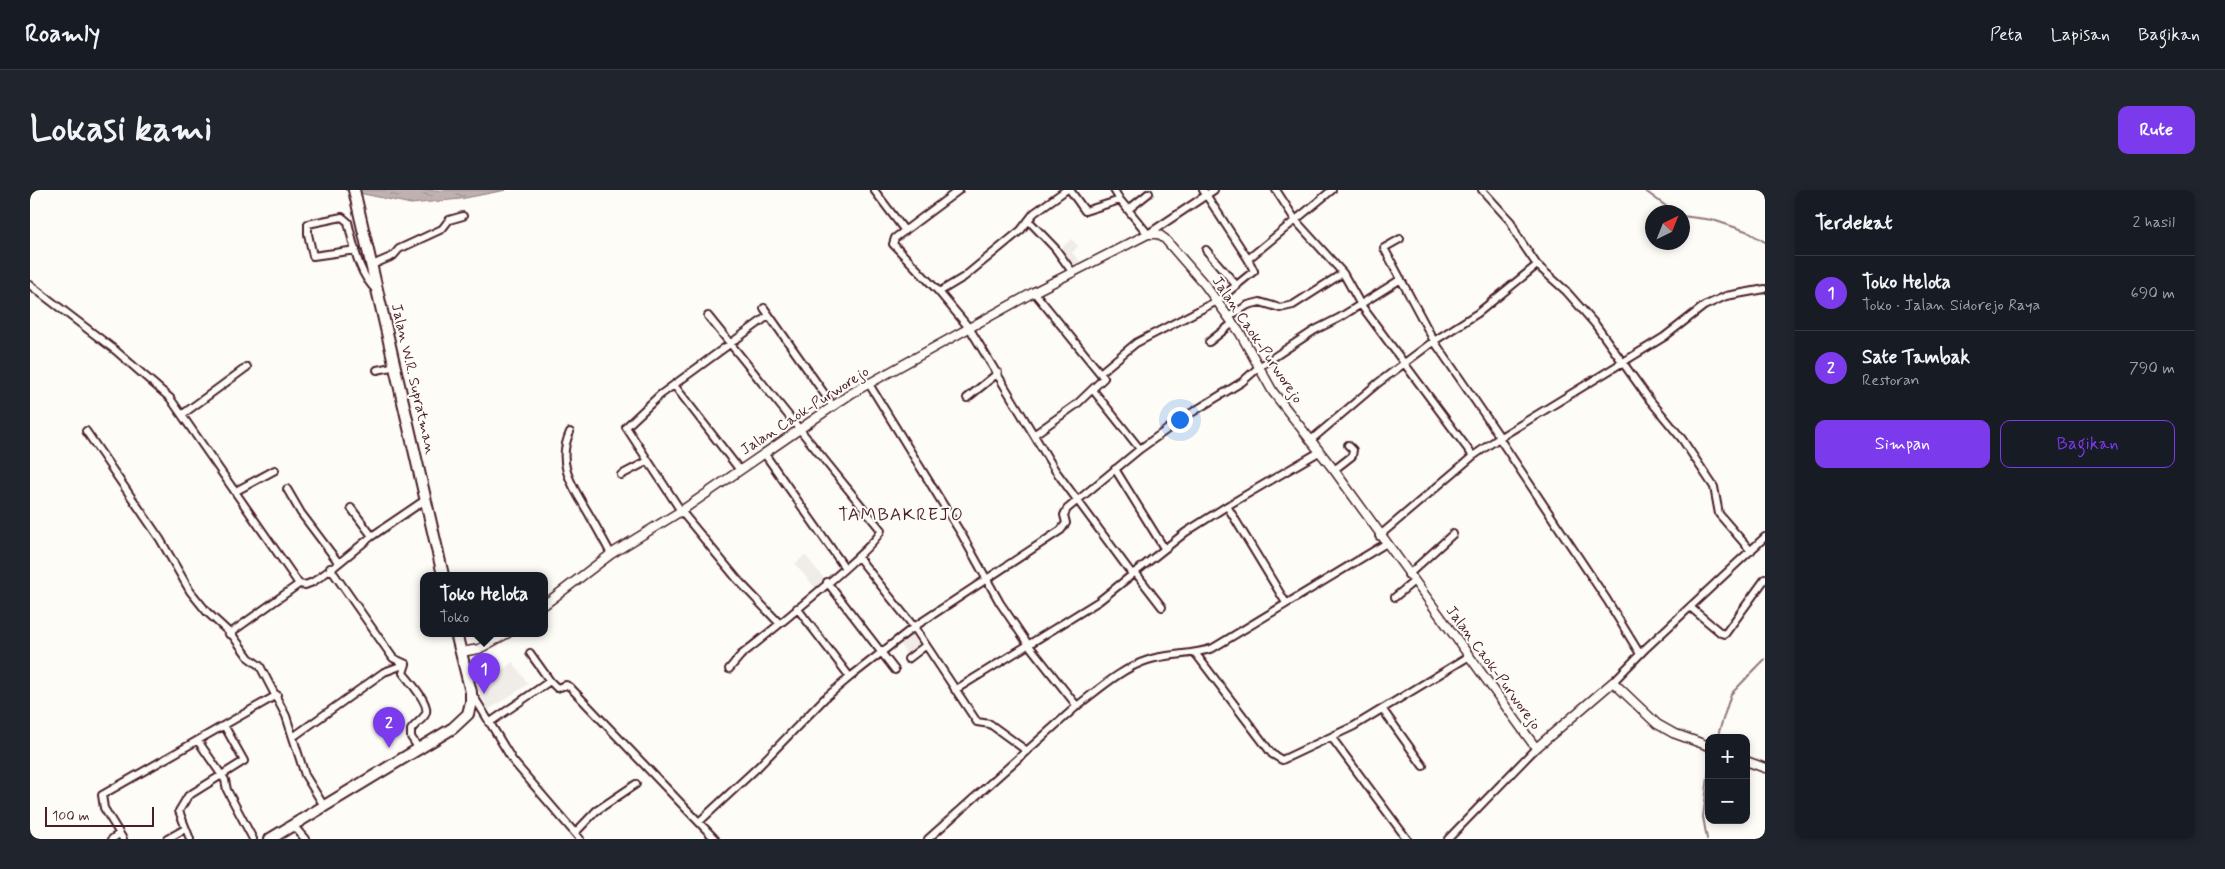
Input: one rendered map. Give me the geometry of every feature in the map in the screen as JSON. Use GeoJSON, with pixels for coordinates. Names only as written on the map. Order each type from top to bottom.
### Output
{"type":"FeatureCollection","features":[{"type":"Feature","properties":{"kind":"main road","name":"Jalan W.R. Supratman"},"geometry":{"type":"LineString","coordinates":[[354,190],[442,572]]}},
{"type":"Feature","properties":{"kind":"main road"},"geometry":{"type":"LineString","coordinates":[[270,839],[453,728],[462,720],[470,708],[471,692],[457,637]]}},
{"type":"Feature","properties":{"kind":"street"},"geometry":{"type":"LineString","coordinates":[[874,190],[905,231]]}},
{"type":"Feature","properties":{"kind":"street"},"geometry":{"type":"LineString","coordinates":[[959,190],[893,240],[895,248],[939,292],[970,329],[1055,470],[1162,607]]}},
{"type":"Feature","properties":{"kind":"street"},"geometry":{"type":"LineString","coordinates":[[939,292],[964,276],[1029,221],[1034,212],[1068,190],[1085,211],[1120,200]]}},
{"type":"Feature","properties":{"kind":"street"},"geometry":{"type":"LineString","coordinates":[[1114,190],[1148,234],[1205,192],[1214,190]]}},
{"type":"Feature","properties":{"kind":"street"},"geometry":{"type":"LineString","coordinates":[[1276,190],[1296,221],[1343,273],[1361,305],[1473,456]]}},
{"type":"Feature","properties":{"kind":"street"},"geometry":{"type":"LineString","coordinates":[[1248,259],[1332,190]]}},
{"type":"Feature","properties":{"kind":"street"},"geometry":{"type":"LineString","coordinates":[[1482,190],[1511,222],[1518,238],[1537,265],[1581,308],[1682,439],[1711,481],[1716,493],[1719,514],[1751,551]]}},
{"type":"Feature","properties":{"kind":"street"},"geometry":{"type":"LineString","coordinates":[[1129,209],[1149,191]]}},
{"type":"Feature","properties":{"kind":"street"},"geometry":{"type":"LineString","coordinates":[[1100,373],[1130,346],[1217,301],[1254,271],[1205,192]]}},
{"type":"Feature","properties":{"kind":"street"},"geometry":{"type":"LineString","coordinates":[[372,265],[393,256],[399,248],[441,230],[449,220],[463,216]]}},
{"type":"Feature","properties":{"kind":"street"},"geometry":{"type":"LineString","coordinates":[[356,250],[313,256],[310,247],[308,224],[342,217],[346,219],[356,250],[362,271],[369,284],[378,292]]}},
{"type":"Feature","properties":{"kind":"street"},"geometry":{"type":"LineString","coordinates":[[1029,221],[1056,248],[1073,273]]}},
{"type":"Feature","properties":{"kind":"street","name":"Jalan Caok-Purworejo"},"geometry":{"type":"LineString","coordinates":[[548,602],[611,554],[681,511],[833,406],[869,384],[1034,292],[1148,234],[1158,234],[1165,238],[1231,320],[1273,392],[1312,440],[1385,544],[1536,748],[1614,682]]}},
{"type":"Feature","properties":{"kind":"street"},"geometry":{"type":"LineString","coordinates":[[1400,240],[1384,248],[1434,341],[1500,437],[1607,600],[1640,654]]}},
{"type":"Feature","properties":{"kind":"street"},"geometry":{"type":"LineString","coordinates":[[1206,250],[1237,286]]}},
{"type":"Feature","properties":{"kind":"street"},"geometry":{"type":"LineString","coordinates":[[1312,440],[1349,407],[1403,364],[1434,341],[1478,313],[1537,265]]}},
{"type":"Feature","properties":{"kind":"street"},"geometry":{"type":"LineString","coordinates":[[1209,342],[1248,305],[1260,302],[1280,308],[1293,305],[1343,273]]}},
{"type":"Feature","properties":{"kind":"street"},"geometry":{"type":"LineString","coordinates":[[699,822],[758,767],[809,713],[850,676],[914,627],[1061,530],[1066,524],[1066,511],[1140,449],[1183,418],[1242,382],[1259,367],[1315,330],[1361,305],[1401,279]]}},
{"type":"Feature","properties":{"kind":"street"},"geometry":{"type":"LineString","coordinates":[[30,286],[143,373],[183,414],[299,584]]}},
{"type":"Feature","properties":{"kind":"street"},"geometry":{"type":"LineString","coordinates":[[1380,536],[1473,456],[1500,437],[1664,337],[1713,302],[1726,296],[1765,289]]}},
{"type":"Feature","properties":{"kind":"street"},"geometry":{"type":"LineString","coordinates":[[1034,292],[1104,378],[1093,390],[1035,434]]}},
{"type":"Feature","properties":{"kind":"street"},"geometry":{"type":"LineString","coordinates":[[764,308],[833,406]]}},
{"type":"Feature","properties":{"kind":"street"},"geometry":{"type":"LineString","coordinates":[[708,316],[732,343],[799,430],[882,530],[880,536],[858,557],[779,623],[729,669]]}},
{"type":"Feature","properties":{"kind":"street"},"geometry":{"type":"LineString","coordinates":[[768,316],[674,385],[626,427],[681,511],[737,579],[779,623]]}},
{"type":"Feature","properties":{"kind":"street"},"geometry":{"type":"LineString","coordinates":[[377,370],[396,366]]}},
{"type":"Feature","properties":{"kind":"street"},"geometry":{"type":"LineString","coordinates":[[183,414],[247,367]]}},
{"type":"Feature","properties":{"kind":"street"},"geometry":{"type":"LineString","coordinates":[[967,398],[998,374]]}},
{"type":"Feature","properties":{"kind":"street"},"geometry":{"type":"LineString","coordinates":[[869,384],[1028,644],[1076,706]]}},
{"type":"Feature","properties":{"kind":"street"},"geometry":{"type":"LineString","coordinates":[[674,385],[739,470]]}},
{"type":"Feature","properties":{"kind":"street"},"geometry":{"type":"LineString","coordinates":[[1093,390],[1140,449]]}},
{"type":"Feature","properties":{"kind":"street"},"geometry":{"type":"LineString","coordinates":[[86,431],[160,539],[190,591],[229,634],[233,636],[249,658],[260,666],[277,695],[305,775],[324,806]]}},
{"type":"Feature","properties":{"kind":"street"},"geometry":{"type":"LineString","coordinates":[[570,432],[564,453],[565,471],[568,480],[611,554]]}},
{"type":"Feature","properties":{"kind":"street"},"geometry":{"type":"LineString","coordinates":[[1334,470],[1352,456],[1353,450],[1348,445]]}},
{"type":"Feature","properties":{"kind":"street"},"geometry":{"type":"LineString","coordinates":[[955,690],[1100,601],[1164,548],[1227,506],[1319,452]]}},
{"type":"Feature","properties":{"kind":"street"},"geometry":{"type":"LineString","coordinates":[[764,453],[845,568]]}},
{"type":"Feature","properties":{"kind":"street"},"geometry":{"type":"LineString","coordinates":[[621,475],[648,461]]}},
{"type":"Feature","properties":{"kind":"street"},"geometry":{"type":"LineString","coordinates":[[1115,469],[1164,548]]}},
{"type":"Feature","properties":{"kind":"street"},"geometry":{"type":"LineString","coordinates":[[236,492],[275,470]]}},
{"type":"Feature","properties":{"kind":"street"},"geometry":{"type":"LineString","coordinates":[[287,489],[301,513],[338,562]]}},
{"type":"Feature","properties":{"kind":"street"},"geometry":{"type":"LineString","coordinates":[[229,634],[299,584],[305,585],[313,582],[372,536],[425,500]]}},
{"type":"Feature","properties":{"kind":"street"},"geometry":{"type":"LineString","coordinates":[[1227,506],[1286,603]]}},
{"type":"Feature","properties":{"kind":"street"},"geometry":{"type":"LineString","coordinates":[[351,508],[372,536]]}},
{"type":"Feature","properties":{"kind":"street"},"geometry":{"type":"LineString","coordinates":[[1408,575],[1453,534]]}},
{"type":"Feature","properties":{"kind":"street"},"geometry":{"type":"LineString","coordinates":[[1705,745],[1673,733],[1657,724],[1614,682],[1690,606],[1751,551],[1762,545],[1765,537]]}},
{"type":"Feature","properties":{"kind":"street"},"geometry":{"type":"LineString","coordinates":[[928,839],[1076,706],[1114,679],[1146,660],[1196,654],[1213,648],[1385,544]]}},
{"type":"Feature","properties":{"kind":"street"},"geometry":{"type":"LineString","coordinates":[[858,557],[914,627],[977,722],[990,724],[1027,752]]}},
{"type":"Feature","properties":{"kind":"street"},"geometry":{"type":"LineString","coordinates":[[330,568],[393,658],[406,664]]}},
{"type":"Feature","properties":{"kind":"street"},"geometry":{"type":"LineString","coordinates":[[1690,606],[1721,633],[1726,634],[1765,579]]}},
{"type":"Feature","properties":{"kind":"street"},"geometry":{"type":"LineString","coordinates":[[827,582],[882,650],[895,670]]}},
{"type":"Feature","properties":{"kind":"street"},"geometry":{"type":"LineString","coordinates":[[1395,597],[1413,582]]}},
{"type":"Feature","properties":{"kind":"street"},"geometry":{"type":"LineString","coordinates":[[798,608],[850,676]]}},
{"type":"Feature","properties":{"kind":"street"},"geometry":{"type":"LineString","coordinates":[[461,652],[479,649],[501,637]]}},
{"type":"Feature","properties":{"kind":"street"},"geometry":{"type":"LineString","coordinates":[[908,659],[925,646]]}},
{"type":"Feature","properties":{"kind":"street"},"geometry":{"type":"LineString","coordinates":[[530,653],[550,681],[557,688],[566,685],[570,687],[715,839]]}},
{"type":"Feature","properties":{"kind":"street"},"geometry":{"type":"LineString","coordinates":[[1196,654],[1276,758],[1282,760],[1332,738],[1383,710],[1468,657]]}},
{"type":"Feature","properties":{"kind":"street"},"geometry":{"type":"LineString","coordinates":[[293,737],[384,672],[406,664]]}},
{"type":"Feature","properties":{"kind":"street"},"geometry":{"type":"LineString","coordinates":[[406,664],[403,673],[423,700],[427,709],[425,716],[411,730],[411,737],[419,749]]}},
{"type":"Feature","properties":{"kind":"street"},"geometry":{"type":"LineString","coordinates":[[489,723],[550,681]]}},
{"type":"Feature","properties":{"kind":"street"},"geometry":{"type":"LineString","coordinates":[[471,692],[517,766],[580,839]]}},
{"type":"Feature","properties":{"kind":"street"},"geometry":{"type":"LineString","coordinates":[[112,839],[121,836],[104,808],[102,795],[225,727],[277,695]]}},
{"type":"Feature","properties":{"kind":"street"},"geometry":{"type":"LineString","coordinates":[[1383,710],[1424,766]]}},
{"type":"Feature","properties":{"kind":"street"},"geometry":{"type":"LineString","coordinates":[[190,839],[179,811],[184,800],[244,761],[225,727]]}},
{"type":"Feature","properties":{"kind":"street"},"geometry":{"type":"LineString","coordinates":[[1332,738],[1408,839]]}},
{"type":"Feature","properties":{"kind":"street"},"geometry":{"type":"LineString","coordinates":[[198,741],[225,780],[228,790],[253,839]]}},
{"type":"Feature","properties":{"kind":"street"},"geometry":{"type":"LineString","coordinates":[[1448,839],[1536,748]]}},
{"type":"Feature","properties":{"kind":"street"},"geometry":{"type":"LineString","coordinates":[[1750,762],[1765,768]]}},
{"type":"Feature","properties":{"kind":"street"},"geometry":{"type":"LineString","coordinates":[[575,833],[596,811],[636,784]]}},
{"type":"Feature","properties":{"kind":"street"},"geometry":{"type":"LineString","coordinates":[[293,824],[304,839]]}},
{"type":"Feature","properties":{"kind":"street"},"geometry":{"type":"LineString","coordinates":[[167,839],[185,829]]}},
{"type":"Feature","properties":{"kind":"shaded area"},"geometry":{"type":"Polygon","coordinates":[[[1071,239],[1078,246],[1072,253],[1080,261],[1075,266],[1060,250],[1071,239]]]}},
{"type":"Feature","properties":{"kind":"shaded area"},"geometry":{"type":"Polygon","coordinates":[[[805,555],[827,582],[818,591],[795,564],[805,555]]]}},
{"type":"Feature","properties":{"kind":"shaded area"},"geometry":{"type":"Polygon","coordinates":[[[911,633],[922,645],[908,657],[899,642],[911,633]]]}},
{"type":"Feature","properties":{"kind":"shaded area"},"geometry":{"type":"Polygon","coordinates":[[[513,662],[528,684],[488,710],[475,683],[492,677],[513,662]]]}},
{"type":"Feature","properties":{"kind":"water"},"geometry":{"type":"Polygon","coordinates":[[[345,190],[506,190],[460,199],[411,204],[345,190]]]}},
{"type":"Feature","properties":{"kind":"waterway"},"geometry":{"type":"LineString","coordinates":[[1644,190],[1664,205]]}},
{"type":"Feature","properties":{"kind":"waterway"},"geometry":{"type":"LineString","coordinates":[[1690,217],[1713,220],[1746,231],[1765,242]]}},
{"type":"Feature","properties":{"kind":"waterway"},"geometry":{"type":"LineString","coordinates":[[1718,734],[1731,694],[1765,659]]}},
{"type":"Feature","properties":{"kind":"waterway"},"geometry":{"type":"LineString","coordinates":[[1707,839],[1703,817],[1708,779]]}},
{"type":"Feature","properties":{"kind":"place","name":"Toko Helota"},"geometry":{"type":"Point","coordinates":[484,694]}},
{"type":"Feature","properties":{"kind":"place","name":"Sate Tambak"},"geometry":{"type":"Point","coordinates":[389,748]}},
{"type":"Feature","properties":{"kind":"district","name":"TAMBAKREJO"},"geometry":{"type":"Point","coordinates":[901,515]}}]}
